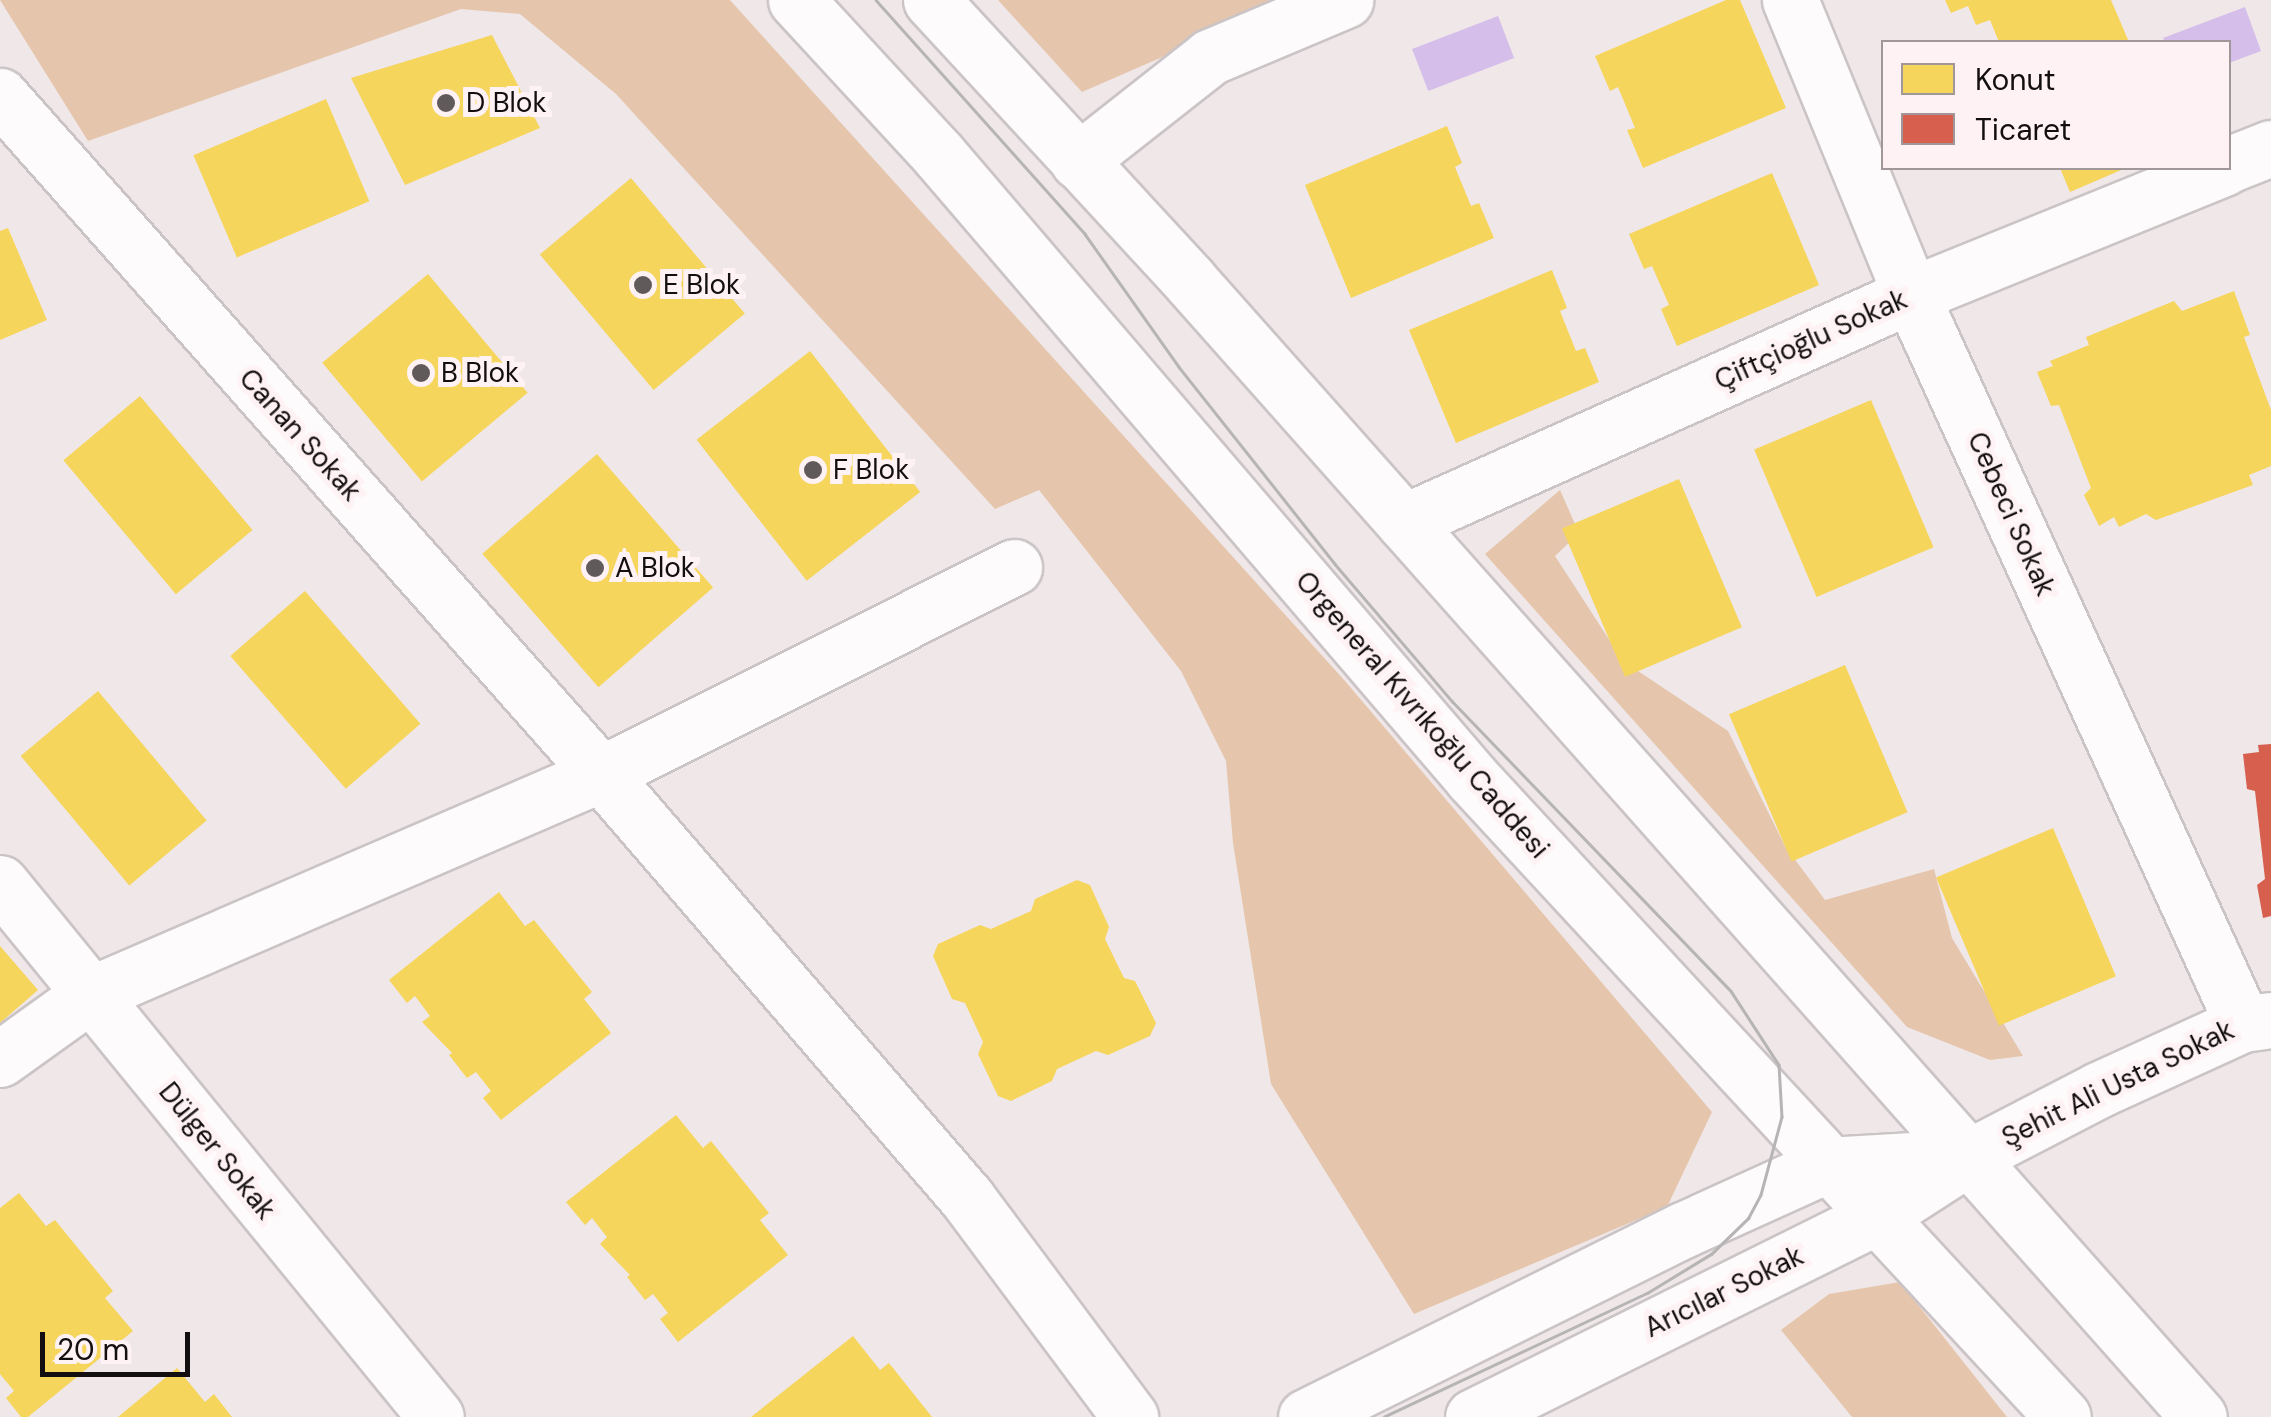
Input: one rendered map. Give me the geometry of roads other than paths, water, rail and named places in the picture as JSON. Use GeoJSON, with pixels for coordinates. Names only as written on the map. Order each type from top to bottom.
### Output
{"type":"FeatureCollection","features":[{"type":"Feature","properties":{"kind":"street","name":"Orgeneral Kıvrıkoğlu Caddesi"},"geometry":{"type":"LineString","coordinates":[[796,0],[938,154],[1472,778],[1731,1054],[1826,1166],[2063,1417]]}},
{"type":"Feature","properties":{"kind":"street"},"geometry":{"type":"LineString","coordinates":[[931,0],[1404,522],[2199,1417]]}},
{"type":"Feature","properties":{"kind":"street"},"geometry":{"type":"LineString","coordinates":[[1078,160],[1210,57],[1344,0]]}},
{"type":"Feature","properties":{"kind":"street","name":"Cebeci Sokak"},"geometry":{"type":"LineString","coordinates":[[1790,0],[1911,295],[2257,1022]]}},
{"type":"Feature","properties":{"kind":"street","name":"Canan Sokak"},"geometry":{"type":"LineString","coordinates":[[0,96],[600,774],[967,1198],[1130,1417]]}},
{"type":"Feature","properties":{"kind":"street","name":"Çiftçioğlu Sokak"},"geometry":{"type":"LineString","coordinates":[[2231,164],[2271,148]]}},
{"type":"Feature","properties":{"kind":"street","name":"Çiftçioğlu Sokak"},"geometry":{"type":"LineString","coordinates":[[1404,522],[1911,295],[2216,170]]}},
{"type":"Feature","properties":{"kind":"street"},"geometry":{"type":"LineString","coordinates":[[0,1059],[89,995],[600,774],[1014,568]]}},
{"type":"Feature","properties":{"kind":"street","name":"Dülger Sokak"},"geometry":{"type":"LineString","coordinates":[[0,883],[436,1417]]}},
{"type":"Feature","properties":{"kind":"street","name":"Şehit Ali Usta Sokak"},"geometry":{"type":"LineString","coordinates":[[1968,1157],[2098,1090],[2257,1022]]}},
{"type":"Feature","properties":{"kind":"street"},"geometry":{"type":"LineString","coordinates":[[1306,1417],[1683,1230],[1826,1166],[1968,1157]]}},
{"type":"Feature","properties":{"kind":"street","name":"Arıcılar Sokak"},"geometry":{"type":"LineString","coordinates":[[1473,1417],[1876,1217],[1968,1157]]}},
{"type":"Feature","properties":{"kind":"tram line"},"geometry":{"type":"LineString","coordinates":[[876,0],[1085,234],[1179,367],[1335,564],[1452,701],[1731,991],[1779,1065],[1782,1117],[1761,1195],[1749,1218],[1712,1254],[1648,1293],[1385,1417]]}},
{"type":"Feature","properties":{"kind":"place","name":"D Blok"},"geometry":{"type":"Point","coordinates":[446,103]}},
{"type":"Feature","properties":{"kind":"place","name":"E Blok"},"geometry":{"type":"Point","coordinates":[643,285]}},
{"type":"Feature","properties":{"kind":"place","name":"B Blok"},"geometry":{"type":"Point","coordinates":[421,373]}},
{"type":"Feature","properties":{"kind":"place","name":"F Blok"},"geometry":{"type":"Point","coordinates":[813,470]}},
{"type":"Feature","properties":{"kind":"place","name":"A Blok"},"geometry":{"type":"Point","coordinates":[595,568]}}]}
